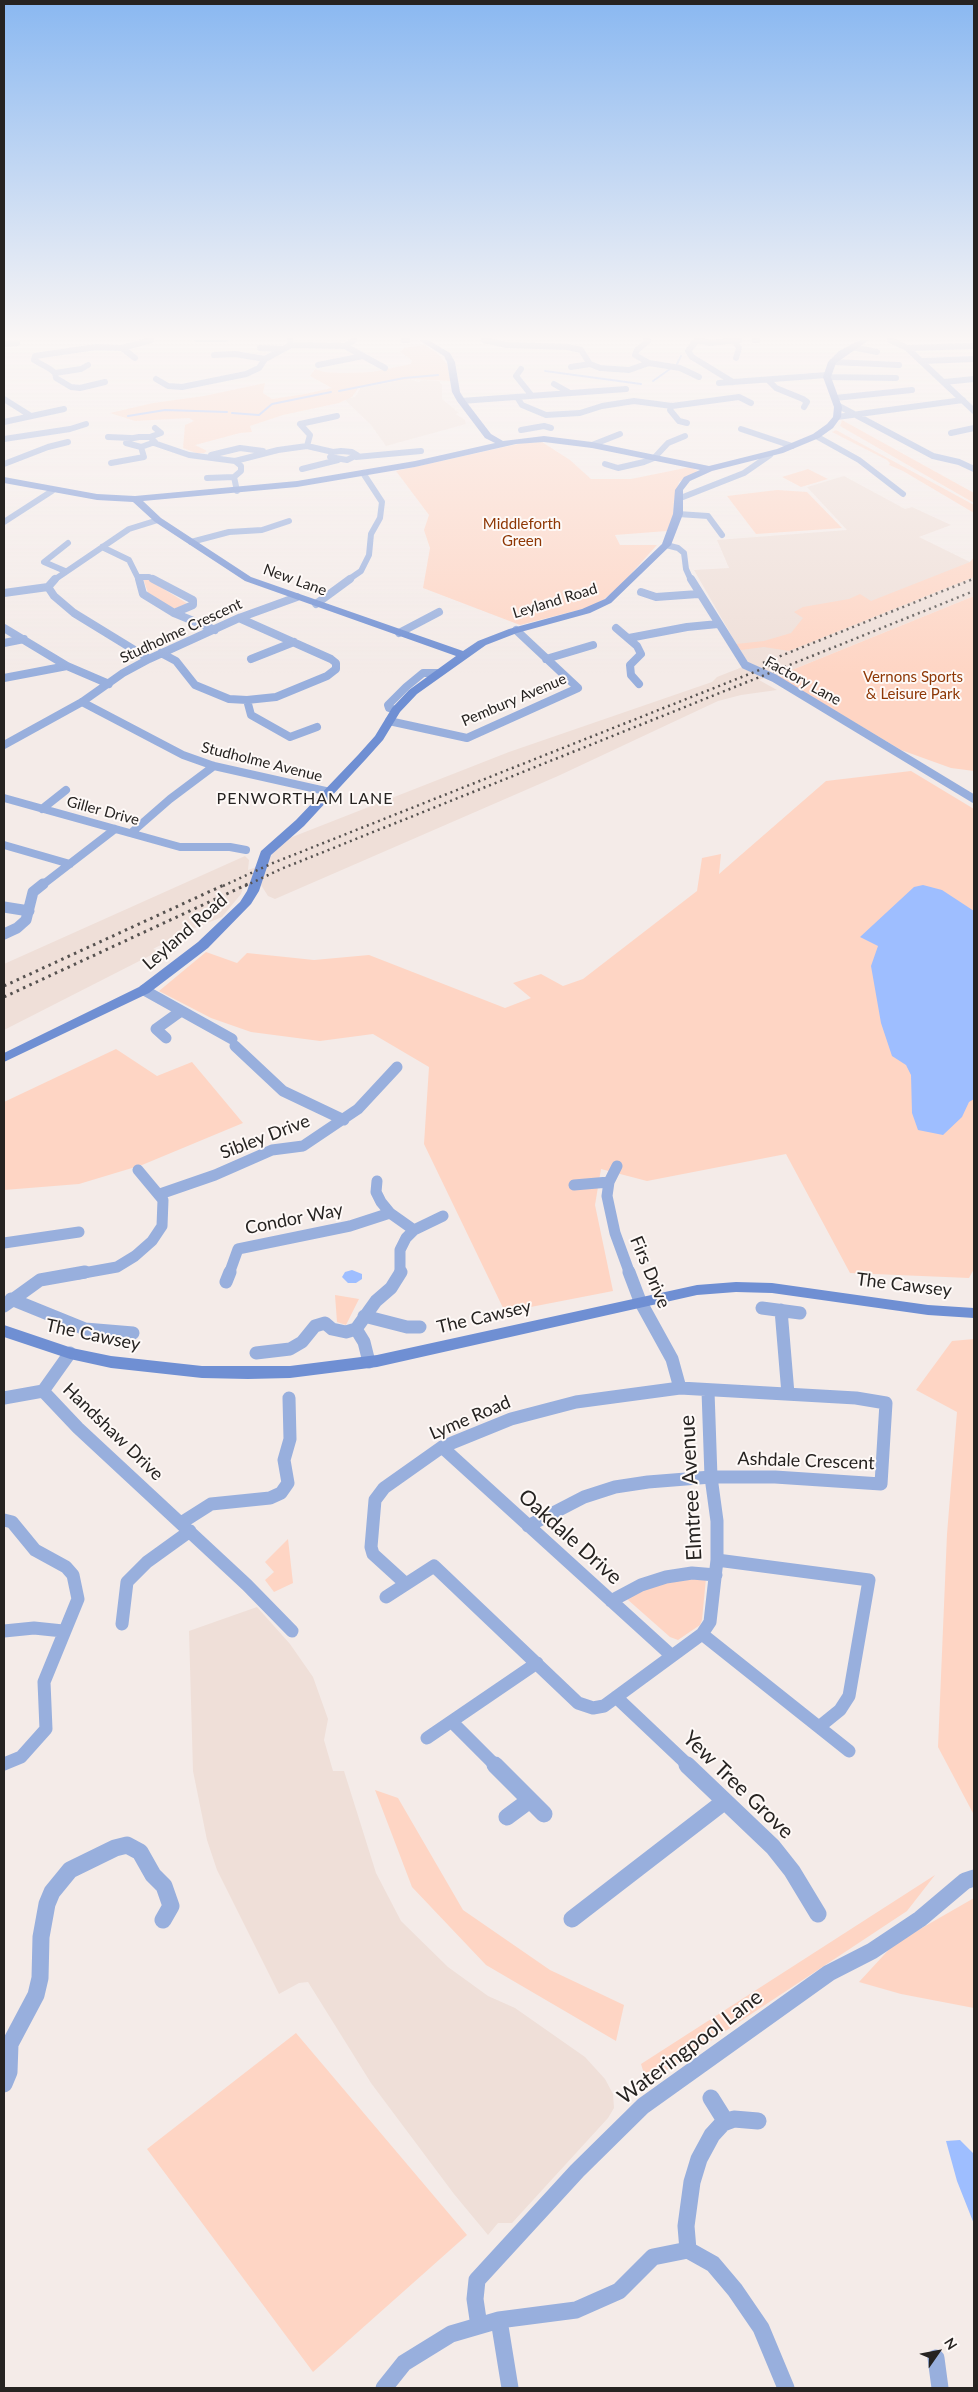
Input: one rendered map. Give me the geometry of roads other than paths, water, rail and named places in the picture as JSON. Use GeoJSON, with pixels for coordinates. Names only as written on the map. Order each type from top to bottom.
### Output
{"type":"FeatureCollection","features":[{"type":"Feature","properties":{"kind":"street"},"geometry":{"type":"LineString","coordinates":[[4,464],[40,452]]}},
{"type":"Feature","properties":{"kind":"street"},"geometry":{"type":"LineString","coordinates":[[111,463],[144,457],[142,452]]}},
{"type":"Feature","properties":{"kind":"street"},"geometry":{"type":"LineString","coordinates":[[180,452],[236,461],[266,452]]}},
{"type":"Feature","properties":{"kind":"street"},"geometry":{"type":"LineString","coordinates":[[204,457],[225,452]]}},
{"type":"Feature","properties":{"kind":"street"},"geometry":{"type":"LineString","coordinates":[[333,452],[330,457],[338,460]]}},
{"type":"Feature","properties":{"kind":"street"},"geometry":{"type":"LineString","coordinates":[[353,452],[356,457]]}},
{"type":"Feature","properties":{"kind":"street"},"geometry":{"type":"LineString","coordinates":[[302,469],[338,460],[406,452]]}},
{"type":"Feature","properties":{"kind":"street"},"geometry":{"type":"LineString","coordinates":[[4,480],[97,497],[134,499],[237,491],[363,473],[440,460],[472,452]]}},
{"type":"Feature","properties":{"kind":"street"},"geometry":{"type":"LineString","coordinates":[[624,452],[709,469]]}},
{"type":"Feature","properties":{"kind":"street"},"geometry":{"type":"LineString","coordinates":[[606,464],[612,467],[625,467],[654,458],[660,452]]}},
{"type":"Feature","properties":{"kind":"street","name":"Leyland Road"},"geometry":{"type":"LineString","coordinates":[[4,1058],[144,990],[158,982],[203,945],[245,904],[253,891],[265,854],[330,792],[380,738],[396,710],[413,692],[437,673],[482,643],[516,630],[577,614],[608,601],[666,545],[678,514],[679,490],[682,483],[692,476],[709,469],[777,452]]}},
{"type":"Feature","properties":{"kind":"street"},"geometry":{"type":"LineString","coordinates":[[844,452],[859,460],[904,494]]}},
{"type":"Feature","properties":{"kind":"street"},"geometry":{"type":"LineString","coordinates":[[925,452],[933,456],[959,462],[974,469]]}},
{"type":"Feature","properties":{"kind":"street"},"geometry":{"type":"LineString","coordinates":[[678,499],[744,473],[770,454]]}},
{"type":"Feature","properties":{"kind":"street"},"geometry":{"type":"LineString","coordinates":[[959,462],[968,459]]}},
{"type":"Feature","properties":{"kind":"street"},"geometry":{"type":"LineString","coordinates":[[207,478],[234,477],[241,471],[241,466],[236,461]]}},
{"type":"Feature","properties":{"kind":"street"},"geometry":{"type":"LineString","coordinates":[[316,604],[361,570],[369,556],[371,534],[380,518],[382,502],[363,473]]}},
{"type":"Feature","properties":{"kind":"street"},"geometry":{"type":"LineString","coordinates":[[234,477],[237,491]]}},
{"type":"Feature","properties":{"kind":"street"},"geometry":{"type":"LineString","coordinates":[[4,522],[52,490]]}},
{"type":"Feature","properties":{"kind":"street","name":"New Lane"},"geometry":{"type":"LineString","coordinates":[[134,499],[158,520],[248,578],[316,604],[463,655]]}},
{"type":"Feature","properties":{"kind":"street"},"geometry":{"type":"LineString","coordinates":[[678,514],[708,516],[722,535]]}},
{"type":"Feature","properties":{"kind":"street"},"geometry":{"type":"LineString","coordinates":[[4,593],[48,587],[55,578],[129,529],[158,520]]}},
{"type":"Feature","properties":{"kind":"street"},"geometry":{"type":"LineString","coordinates":[[191,542],[229,532],[262,530],[289,521]]}},
{"type":"Feature","properties":{"kind":"street"},"geometry":{"type":"LineString","coordinates":[[65,571],[44,562],[68,543]]}},
{"type":"Feature","properties":{"kind":"street","name":"Factory Lane"},"geometry":{"type":"LineString","coordinates":[[666,545],[678,548],[684,553],[686,569],[698,594],[745,665],[774,678],[974,799]]}},
{"type":"Feature","properties":{"kind":"street"},"geometry":{"type":"LineString","coordinates":[[102,547],[120,554],[129,560],[138,577],[143,594],[174,613],[215,630]]}},
{"type":"Feature","properties":{"kind":"street"},"geometry":{"type":"LineString","coordinates":[[138,577],[149,577],[193,600],[193,605],[174,613]]}},
{"type":"Feature","properties":{"kind":"street"},"geometry":{"type":"LineString","coordinates":[[48,587],[54,596],[74,613],[122,640],[149,659]]}},
{"type":"Feature","properties":{"kind":"street"},"geometry":{"type":"LineString","coordinates":[[641,592],[656,597],[698,594]]}},
{"type":"Feature","properties":{"kind":"street","name":"Studholme Crescent"},"geometry":{"type":"LineString","coordinates":[[4,745],[82,702],[149,659],[239,618],[297,596]]}},
{"type":"Feature","properties":{"kind":"street"},"geometry":{"type":"LineString","coordinates":[[399,633],[439,612]]}},
{"type":"Feature","properties":{"kind":"street"},"geometry":{"type":"LineString","coordinates":[[161,653],[176,661],[196,685],[229,699],[266,699],[286,694],[327,676],[336,669],[336,663],[331,658],[239,618]]}},
{"type":"Feature","properties":{"kind":"street"},"geometry":{"type":"LineString","coordinates":[[629,638],[687,627],[718,624]]}},
{"type":"Feature","properties":{"kind":"street"},"geometry":{"type":"LineString","coordinates":[[4,628],[67,666],[109,684]]}},
{"type":"Feature","properties":{"kind":"street"},"geometry":{"type":"LineString","coordinates":[[616,628],[637,646],[641,654],[630,665],[631,675],[639,684]]}},
{"type":"Feature","properties":{"kind":"street","name":"Pembury Avenue"},"geometry":{"type":"LineString","coordinates":[[389,722],[464,738],[471,737],[578,688],[516,630]]}},
{"type":"Feature","properties":{"kind":"street"},"geometry":{"type":"LineString","coordinates":[[4,643],[24,639]]}},
{"type":"Feature","properties":{"kind":"street"},"geometry":{"type":"LineString","coordinates":[[251,660],[294,642]]}},
{"type":"Feature","properties":{"kind":"street","name":"Pembury Avenue"},"geometry":{"type":"LineString","coordinates":[[546,659],[592,645]]}},
{"type":"Feature","properties":{"kind":"street"},"geometry":{"type":"LineString","coordinates":[[4,678],[67,666]]}},
{"type":"Feature","properties":{"kind":"street"},"geometry":{"type":"LineString","coordinates":[[247,700],[251,715],[290,737],[317,727]]}},
{"type":"Feature","properties":{"kind":"street","name":"Studholme Avenue"},"geometry":{"type":"LineString","coordinates":[[82,702],[183,755],[214,766],[330,792]]}},
{"type":"Feature","properties":{"kind":"street"},"geometry":{"type":"LineString","coordinates":[[131,833],[170,798],[214,766]]}},
{"type":"Feature","properties":{"kind":"street"},"geometry":{"type":"LineString","coordinates":[[42,809],[66,790]]}},
{"type":"Feature","properties":{"kind":"street","name":"Giller Drive"},"geometry":{"type":"LineString","coordinates":[[4,798],[180,847],[230,847],[246,850]]}},
{"type":"Feature","properties":{"kind":"street"},"geometry":{"type":"LineString","coordinates":[[4,934],[17,928],[26,920],[33,892],[115,829]]}},
{"type":"Feature","properties":{"kind":"street"},"geometry":{"type":"LineString","coordinates":[[4,845],[70,864]]}},
{"type":"Feature","properties":{"kind":"street"},"geometry":{"type":"LineString","coordinates":[[4,907],[14,910],[29,910]]}},
{"type":"Feature","properties":{"kind":"street"},"geometry":{"type":"LineString","coordinates":[[144,990],[234,1043],[283,1091],[344,1120]]}},
{"type":"Feature","properties":{"kind":"street"},"geometry":{"type":"LineString","coordinates":[[166,1038],[156,1029],[181,1011]]}},
{"type":"Feature","properties":{"kind":"street","name":"Sibley Drive"},"geometry":{"type":"LineString","coordinates":[[160,1194],[215,1175],[272,1150],[303,1146],[344,1120],[377,1090],[394,1069],[381,1068]]}},
{"type":"Feature","properties":{"kind":"street","name":"Firs Drive"},"geometry":{"type":"LineString","coordinates":[[617,1166],[609,1182],[607,1196],[615,1233],[640,1301],[668,1353],[680,1388]]}},
{"type":"Feature","properties":{"kind":"street"},"geometry":{"type":"LineString","coordinates":[[7,1302],[40,1280],[98,1272],[117,1267],[135,1256],[152,1241],[162,1226],[164,1212],[160,1194],[138,1170]]}},
{"type":"Feature","properties":{"kind":"street"},"geometry":{"type":"LineString","coordinates":[[377,1181],[376,1192],[390,1213],[414,1230]]}},
{"type":"Feature","properties":{"kind":"street"},"geometry":{"type":"LineString","coordinates":[[574,1185],[609,1182]]}},
{"type":"Feature","properties":{"kind":"street","name":"Condor Way"},"geometry":{"type":"LineString","coordinates":[[226,1282],[238,1249],[350,1226],[390,1213]]}},
{"type":"Feature","properties":{"kind":"street"},"geometry":{"type":"LineString","coordinates":[[256,1353],[290,1349],[302,1342],[315,1326],[325,1323],[332,1330],[346,1332],[356,1329],[376,1301],[392,1288],[402,1271],[400,1250],[406,1238],[414,1230],[443,1216]]}},
{"type":"Feature","properties":{"kind":"street"},"geometry":{"type":"LineString","coordinates":[[4,1242],[79,1232]]}},
{"type":"Feature","properties":{"kind":"street","name":"The Cawsey"},"geometry":{"type":"LineString","coordinates":[[4,1330],[70,1353],[155,1368],[202,1372],[290,1372],[369,1362],[419,1352],[640,1301],[697,1290],[736,1287],[772,1288],[928,1310],[974,1313]]}},
{"type":"Feature","properties":{"kind":"street"},"geometry":{"type":"LineString","coordinates":[[7,1302],[85,1329],[133,1333]]}},
{"type":"Feature","properties":{"kind":"street"},"geometry":{"type":"LineString","coordinates":[[762,1308],[800,1312]]}},
{"type":"Feature","properties":{"kind":"street"},"geometry":{"type":"LineString","coordinates":[[781,1310],[780,1326],[788,1394]]}},
{"type":"Feature","properties":{"kind":"street"},"geometry":{"type":"LineString","coordinates":[[364,1316],[407,1327],[420,1327]]}},
{"type":"Feature","properties":{"kind":"street"},"geometry":{"type":"LineString","coordinates":[[356,1329],[364,1342],[369,1362]]}},
{"type":"Feature","properties":{"kind":"street","name":"Handshaw Drive"},"geometry":{"type":"LineString","coordinates":[[70,1353],[43,1391],[78,1428],[186,1527],[292,1631]]}},
{"type":"Feature","properties":{"kind":"street","name":"Lyme Road"},"geometry":{"type":"LineString","coordinates":[[406,1584],[373,1554],[371,1547],[375,1500],[384,1488],[442,1447],[511,1419],[576,1402],[680,1388],[708,1390]]}},
{"type":"Feature","properties":{"kind":"street","name":"Ashdale Crescent"},"geometry":{"type":"LineString","coordinates":[[708,1390],[856,1398],[886,1403],[881,1484],[775,1477],[712,1477]]}},
{"type":"Feature","properties":{"kind":"street","name":"Elmtree Avenue"},"geometry":{"type":"LineString","coordinates":[[702,1634],[710,1622],[717,1560],[717,1521],[712,1477],[708,1390]]}},
{"type":"Feature","properties":{"kind":"street"},"geometry":{"type":"LineString","coordinates":[[4,1398],[43,1391]]}},
{"type":"Feature","properties":{"kind":"street"},"geometry":{"type":"LineString","coordinates":[[122,1624],[127,1582],[211,1504],[270,1498],[281,1493],[288,1483],[284,1460],[290,1439],[289,1398]]}},
{"type":"Feature","properties":{"kind":"street","name":"Oakdale Drive"},"geometry":{"type":"LineString","coordinates":[[442,1447],[672,1656]]}},
{"type":"Feature","properties":{"kind":"street"},"geometry":{"type":"LineString","coordinates":[[528,1526],[573,1501],[615,1487],[648,1482],[712,1477]]}},
{"type":"Feature","properties":{"kind":"street"},"geometry":{"type":"LineString","coordinates":[[4,1520],[12,1522],[35,1550],[66,1567],[73,1575],[78,1599],[63,1631],[44,1682],[46,1729],[21,1758],[4,1764]]}},
{"type":"Feature","properties":{"kind":"street"},"geometry":{"type":"LineString","coordinates":[[717,1560],[869,1580],[849,1696],[840,1710],[819,1727]]}},
{"type":"Feature","properties":{"kind":"street"},"geometry":{"type":"LineString","coordinates":[[386,1598],[434,1566],[578,1703],[587,1708],[604,1706],[702,1634],[849,1751]]}},
{"type":"Feature","properties":{"kind":"street"},"geometry":{"type":"LineString","coordinates":[[611,1601],[641,1585],[666,1577],[692,1573],[716,1575]]}},
{"type":"Feature","properties":{"kind":"street"},"geometry":{"type":"LineString","coordinates":[[4,1631],[34,1628],[63,1631]]}},
{"type":"Feature","properties":{"kind":"street"},"geometry":{"type":"LineString","coordinates":[[427,1738],[537,1663]]}},
{"type":"Feature","properties":{"kind":"street","name":"Yew Tree Grove"},"geometry":{"type":"LineString","coordinates":[[616,1697],[726,1801],[782,1858],[818,1914]]}},
{"type":"Feature","properties":{"kind":"street"},"geometry":{"type":"LineString","coordinates":[[452,1722],[544,1814]]}},
{"type":"Feature","properties":{"kind":"street"},"geometry":{"type":"LineString","coordinates":[[507,1817],[530,1800]]}},
{"type":"Feature","properties":{"kind":"street"},"geometry":{"type":"LineString","coordinates":[[572,1919],[726,1801]]}},
{"type":"Feature","properties":{"kind":"street"},"geometry":{"type":"LineString","coordinates":[[4,2084],[10,2072],[10,2044],[36,1995],[40,1978],[42,1929],[47,1904],[52,1892],[70,1870],[115,1848],[127,1845],[140,1852],[153,1876],[164,1886],[171,1906],[163,1920]]}},
{"type":"Feature","properties":{"kind":"street","name":"Wateringpool Lane"},"geometry":{"type":"LineString","coordinates":[[479,2326],[474,2298],[477,2280],[576,2171],[643,2106],[829,1973],[872,1951],[920,1919],[965,1881],[974,1878]]}},
{"type":"Feature","properties":{"kind":"street"},"geometry":{"type":"LineString","coordinates":[[712,2098],[726,2122]]}},
{"type":"Feature","properties":{"kind":"street"},"geometry":{"type":"LineString","coordinates":[[688,2250],[686,2226],[692,2182],[698,2159],[712,2135],[726,2122],[734,2119],[758,2121]]}},
{"type":"Feature","properties":{"kind":"street"},"geometry":{"type":"LineString","coordinates":[[384,2388],[404,2363],[451,2334],[499,2320],[576,2310],[619,2292],[653,2257],[688,2250],[712,2264],[735,2290],[760,2328],[786,2388]]}},
{"type":"Feature","properties":{"kind":"street"},"geometry":{"type":"LineString","coordinates":[[499,2320],[510,2388]]}},
{"type":"Feature","properties":{"kind":"street"},"geometry":{"type":"LineString","coordinates":[[936,2358],[940,2388]]}},
{"type":"Feature","properties":{"kind":"water"},"geometry":{"type":"Polygon","coordinates":[[[923,885],[942,890],[974,911],[974,1099],[969,1102],[962,1117],[943,1135],[918,1130],[912,1113],[911,1075],[906,1065],[892,1056],[881,1023],[871,966],[878,946],[860,937],[914,887],[923,885]]]}},
{"type":"Feature","properties":{"kind":"water"},"geometry":{"type":"Polygon","coordinates":[[[352,1270],[362,1274],[362,1279],[356,1283],[348,1283],[342,1277],[345,1272],[352,1270]]]}},
{"type":"Feature","properties":{"kind":"water"},"geometry":{"type":"Polygon","coordinates":[[[960,2140],[974,2154],[974,2224],[957,2181],[946,2141],[960,2140]]]}},
{"type":"Feature","properties":{"kind":"railway"},"geometry":{"type":"LineString","coordinates":[[763,663],[971,580]]}},
{"type":"Feature","properties":{"kind":"railway"},"geometry":{"type":"LineString","coordinates":[[245,886],[281,869],[974,591]]}},
{"type":"Feature","properties":{"kind":"railway"},"geometry":{"type":"LineString","coordinates":[[223,886],[273,863],[772,665]]}},
{"type":"Feature","properties":{"kind":"railway"},"geometry":{"type":"LineString","coordinates":[[4,986],[226,884]]}},
{"type":"Feature","properties":{"kind":"railway"},"geometry":{"type":"LineString","coordinates":[[4,997],[248,884]]}},
{"type":"Feature","properties":{"kind":"district","name":"PENWORTHAM LANE"},"geometry":{"type":"Point","coordinates":[305,799]}},
{"type":"Feature","properties":{"kind":"park label","name":"Middleforth Green"},"geometry":{"type":"Point","coordinates":[522,532]}},
{"type":"Feature","properties":{"kind":"park label","name":"Vernons Sports & Leisure Park"},"geometry":{"type":"Point","coordinates":[913,686]}}]}
